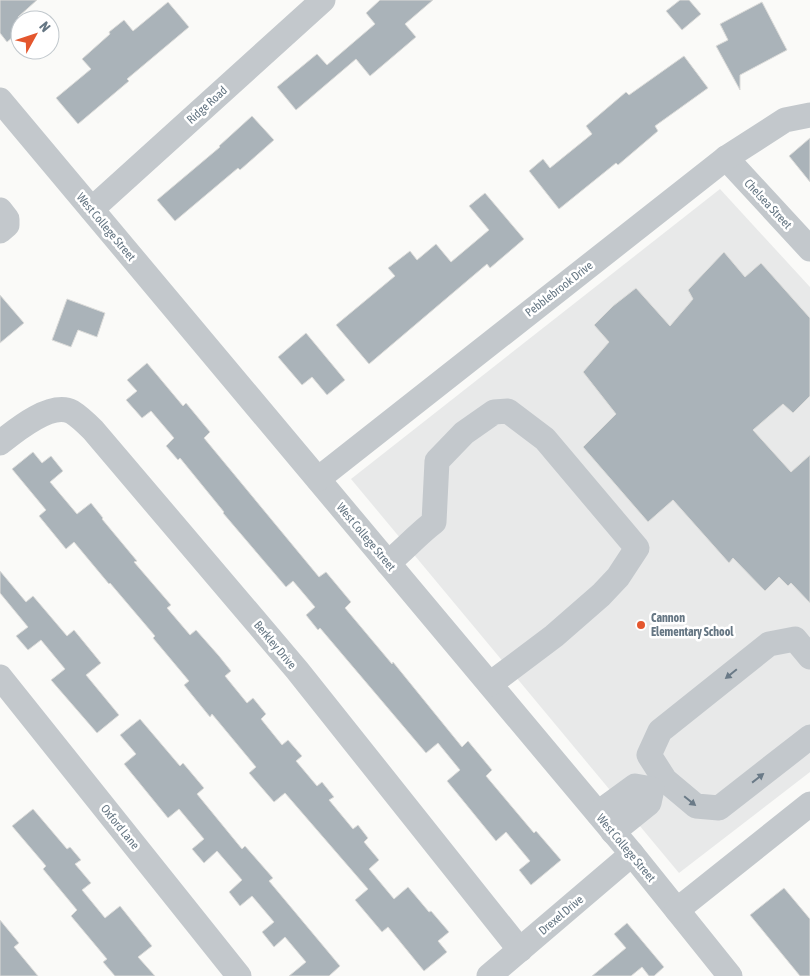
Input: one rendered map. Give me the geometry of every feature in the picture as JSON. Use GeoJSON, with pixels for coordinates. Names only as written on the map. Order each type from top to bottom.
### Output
{"type":"FeatureCollection","features":[{"type":"Feature","properties":{"kind":"street","name":"Ridge Road"},"geometry":{"type":"LineString","coordinates":[[92,209],[323,0]]}},
{"type":"Feature","properties":{"kind":"street","name":"West College Street"},"geometry":{"type":"LineString","coordinates":[[0,100],[598,813],[730,976]]}},
{"type":"Feature","properties":{"kind":"street","name":"Pebblebrook Drive"},"geometry":{"type":"LineString","coordinates":[[318,479],[726,158],[785,120],[810,116]]}},
{"type":"Feature","properties":{"kind":"street","name":"Chelsea Street"},"geometry":{"type":"LineString","coordinates":[[726,158],[810,249]]}},
{"type":"Feature","properties":{"kind":"street"},"geometry":{"type":"LineString","coordinates":[[0,210],[7,220],[7,225],[0,231]]}},
{"type":"Feature","properties":{"kind":"street","name":"Berkley Drive"},"geometry":{"type":"LineString","coordinates":[[0,443],[17,429],[41,415],[60,410],[71,412],[93,430],[297,670],[520,950]]}},
{"type":"Feature","properties":{"kind":"street"},"geometry":{"type":"LineString","coordinates":[[388,563],[403,551],[425,528],[434,522],[437,462],[464,434],[494,412],[508,412],[545,439],[557,453],[637,548],[618,577],[601,595],[554,636],[490,684]]}},
{"type":"Feature","properties":{"kind":"street"},"geometry":{"type":"LineString","coordinates":[[613,832],[649,803],[658,784],[649,755],[660,731],[769,644],[795,640],[810,658]]}},
{"type":"Feature","properties":{"kind":"street","name":"Oxford Lane"},"geometry":{"type":"LineString","coordinates":[[0,677],[239,976]]}},
{"type":"Feature","properties":{"kind":"street"},"geometry":{"type":"LineString","coordinates":[[598,813],[635,786],[658,784],[696,806],[720,808],[810,737]]}},
{"type":"Feature","properties":{"kind":"street"},"geometry":{"type":"LineString","coordinates":[[677,910],[810,804]]}},
{"type":"Feature","properties":{"kind":"street","name":"Drexel Drive"},"geometry":{"type":"LineString","coordinates":[[489,976],[632,854]]}},
{"type":"Feature","properties":{"kind":"shaded area","name":"Cannon Elementary School"},"geometry":{"type":"Polygon","coordinates":[[[720,189],[810,287],[810,772],[679,873],[351,479],[720,189]]]}},
{"type":"Feature","properties":{"kind":"building"},"geometry":{"type":"Polygon","coordinates":[[[0,0],[37,0],[26,10],[10,10],[10,39],[7,42],[0,33],[0,0]]]}},
{"type":"Feature","properties":{"kind":"building"},"geometry":{"type":"Polygon","coordinates":[[[380,0],[433,0],[405,24],[416,37],[370,76],[356,59],[296,110],[277,87],[317,54],[327,65],[375,24],[366,13],[380,0]]]}},
{"type":"Feature","properties":{"kind":"building"},"geometry":{"type":"Polygon","coordinates":[[[680,0],[689,0],[701,14],[682,30],[666,11],[680,0]]]}},
{"type":"Feature","properties":{"kind":"building"},"geometry":{"type":"Polygon","coordinates":[[[168,2],[189,27],[127,79],[129,81],[78,124],[56,98],[91,69],[82,59],[124,20],[133,31],[168,2]]]}},
{"type":"Feature","properties":{"kind":"building"},"geometry":{"type":"Polygon","coordinates":[[[762,2],[787,50],[740,75],[740,90],[716,46],[728,40],[720,24],[762,2]]]}},
{"type":"Feature","properties":{"kind":"building"},"geometry":{"type":"Polygon","coordinates":[[[684,56],[708,88],[655,126],[658,131],[618,165],[616,163],[559,209],[529,171],[543,159],[550,168],[592,134],[586,126],[626,92],[629,95],[684,56]]]}},
{"type":"Feature","properties":{"kind":"building"},"geometry":{"type":"Polygon","coordinates":[[[252,116],[274,140],[240,170],[238,168],[175,221],[157,200],[220,147],[252,116]]]}},
{"type":"Feature","properties":{"kind":"building"},"geometry":{"type":"Polygon","coordinates":[[[810,138],[810,182],[789,156],[810,138]]]}},
{"type":"Feature","properties":{"kind":"building"},"geometry":{"type":"Polygon","coordinates":[[[485,193],[524,239],[490,268],[487,264],[369,364],[336,325],[395,276],[388,268],[410,251],[417,260],[436,244],[451,262],[489,230],[469,206],[485,193]]]}},
{"type":"Feature","properties":{"kind":"building"},"geometry":{"type":"Polygon","coordinates":[[[724,252],[745,277],[761,263],[810,318],[810,396],[793,413],[783,404],[753,430],[791,472],[810,455],[810,603],[791,583],[788,586],[779,577],[765,591],[733,558],[729,563],[673,500],[648,522],[583,447],[616,414],[583,372],[609,342],[594,325],[613,306],[636,288],[670,326],[693,299],[688,290],[724,252]]]}},
{"type":"Feature","properties":{"kind":"building"},"geometry":{"type":"Polygon","coordinates":[[[0,295],[24,323],[0,343],[0,295]]]}},
{"type":"Feature","properties":{"kind":"building"},"geometry":{"type":"Polygon","coordinates":[[[67,299],[105,313],[97,337],[78,330],[71,347],[52,340],[67,299]]]}},
{"type":"Feature","properties":{"kind":"building"},"geometry":{"type":"Polygon","coordinates":[[[306,333],[345,380],[327,395],[312,377],[302,385],[278,357],[306,333]]]}},
{"type":"Feature","properties":{"kind":"building"},"geometry":{"type":"Polygon","coordinates":[[[147,363],[183,406],[186,403],[210,432],[204,438],[319,577],[326,572],[351,602],[345,608],[392,664],[393,662],[462,747],[468,741],[492,770],[486,776],[534,833],[536,831],[561,860],[531,885],[519,870],[530,861],[506,832],[496,841],[447,781],[460,770],[438,743],[426,753],[320,628],[318,630],[306,615],[315,607],[293,581],[286,587],[223,513],[180,458],[178,460],[166,446],[174,438],[151,411],[142,418],[126,400],[137,391],[127,380],[147,363]]]}},
{"type":"Feature","properties":{"kind":"building"},"geometry":{"type":"Polygon","coordinates":[[[33,452],[42,463],[51,456],[63,471],[50,482],[77,514],[91,503],[137,561],[134,562],[171,605],[167,608],[190,635],[196,630],[219,656],[231,671],[225,676],[247,703],[253,698],[266,714],[261,719],[282,745],[288,740],[302,756],[296,761],[317,786],[322,782],[334,797],[329,800],[353,829],[358,825],[368,838],[364,842],[379,860],[369,869],[394,899],[408,887],[449,932],[438,941],[447,952],[424,971],[388,927],[382,932],[355,900],[368,889],[285,793],[274,802],[249,773],[256,767],[212,714],[210,717],[184,685],[189,681],[153,638],[155,636],[74,542],[66,549],[39,516],[46,510],[12,469],[33,452]]]}},
{"type":"Feature","properties":{"kind":"building"},"geometry":{"type":"Polygon","coordinates":[[[0,571],[26,602],[33,596],[67,636],[74,630],[101,663],[86,675],[119,715],[97,733],[51,680],[65,669],[41,640],[28,650],[16,636],[28,627],[0,593],[0,571]]]}},
{"type":"Feature","properties":{"kind":"building"},"geometry":{"type":"Polygon","coordinates":[[[140,719],[180,766],[183,763],[204,788],[197,794],[242,849],[245,846],[273,878],[269,881],[340,966],[329,976],[289,976],[306,962],[285,937],[274,947],[262,932],[274,922],[252,896],[240,906],[229,892],[242,880],[217,851],[204,863],[192,849],[204,839],[179,809],[168,818],[124,764],[136,754],[120,735],[140,719]]]}},
{"type":"Feature","properties":{"kind":"building"},"geometry":{"type":"Polygon","coordinates":[[[33,809],[67,849],[70,847],[81,860],[75,864],[91,883],[82,890],[105,918],[120,906],[152,946],[138,957],[155,976],[115,976],[103,962],[107,959],[71,916],[77,910],[43,869],[46,866],[12,826],[33,809]]]}},
{"type":"Feature","properties":{"kind":"building"},"geometry":{"type":"Polygon","coordinates":[[[784,888],[810,919],[810,976],[800,976],[750,915],[784,888]]]}},
{"type":"Feature","properties":{"kind":"building"},"geometry":{"type":"Polygon","coordinates":[[[0,920],[19,943],[14,947],[38,976],[0,976],[0,920]]]}},
{"type":"Feature","properties":{"kind":"building"},"geometry":{"type":"Polygon","coordinates":[[[627,923],[664,967],[654,976],[649,976],[642,967],[631,976],[592,976],[626,948],[614,934],[627,923]]]}},
{"type":"Feature","properties":{"kind":"place","name":"Cannon Elementary School"},"geometry":{"type":"Point","coordinates":[641,625]}}]}
